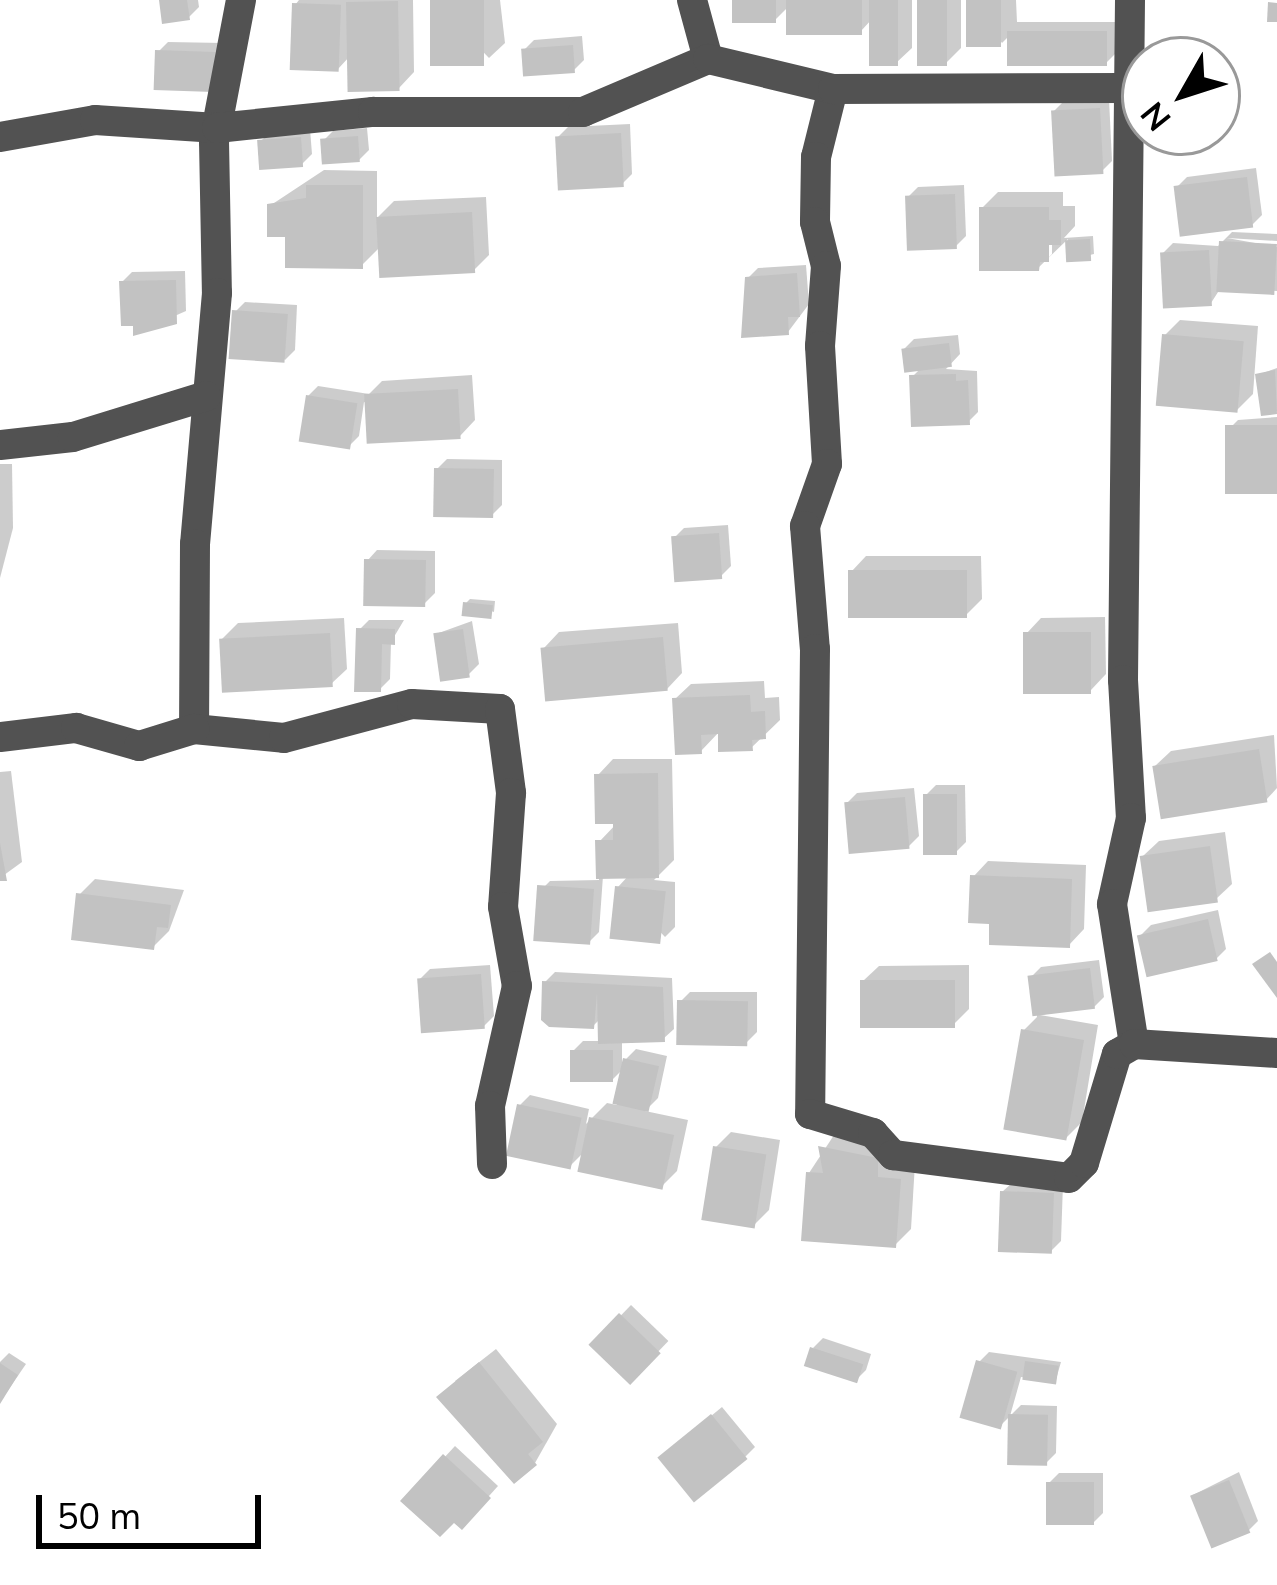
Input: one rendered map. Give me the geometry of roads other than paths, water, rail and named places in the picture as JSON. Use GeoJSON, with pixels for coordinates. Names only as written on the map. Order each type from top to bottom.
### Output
{"type":"FeatureCollection","features":[{"type":"Feature","properties":{"kind":"street"},"geometry":{"type":"LineString","coordinates":[[194,729],[194,544],[217,293],[217,128],[241,0]]}},
{"type":"Feature","properties":{"kind":"street"},"geometry":{"type":"LineString","coordinates":[[692,0],[708,59]]}},
{"type":"Feature","properties":{"kind":"street"},"geometry":{"type":"LineString","coordinates":[[1129,36],[1130,0]]}},
{"type":"Feature","properties":{"kind":"street"},"geometry":{"type":"LineString","coordinates":[[0,136],[95,120],[217,128],[373,112],[584,112],[708,59],[833,89],[1121,88]]}},
{"type":"Feature","properties":{"kind":"street"},"geometry":{"type":"LineString","coordinates":[[833,89],[816,157],[814,222],[826,266],[820,346],[827,464],[805,526],[816,670],[810,1114],[874,1132],[893,1155],[1070,1178],[1084,1163],[1118,1054],[1134,1044],[1277,1053]]}},
{"type":"Feature","properties":{"kind":"street"},"geometry":{"type":"LineString","coordinates":[[1127,156],[1123,680],[1132,818],[1112,904],[1134,1044]]}},
{"type":"Feature","properties":{"kind":"street"},"geometry":{"type":"LineString","coordinates":[[0,445],[73,437],[206,396]]}},
{"type":"Feature","properties":{"kind":"street"},"geometry":{"type":"LineString","coordinates":[[0,737],[76,728],[139,746],[194,729],[284,738],[412,704],[500,710],[511,793],[502,907],[518,986],[490,1106],[492,1164]]}}]}
